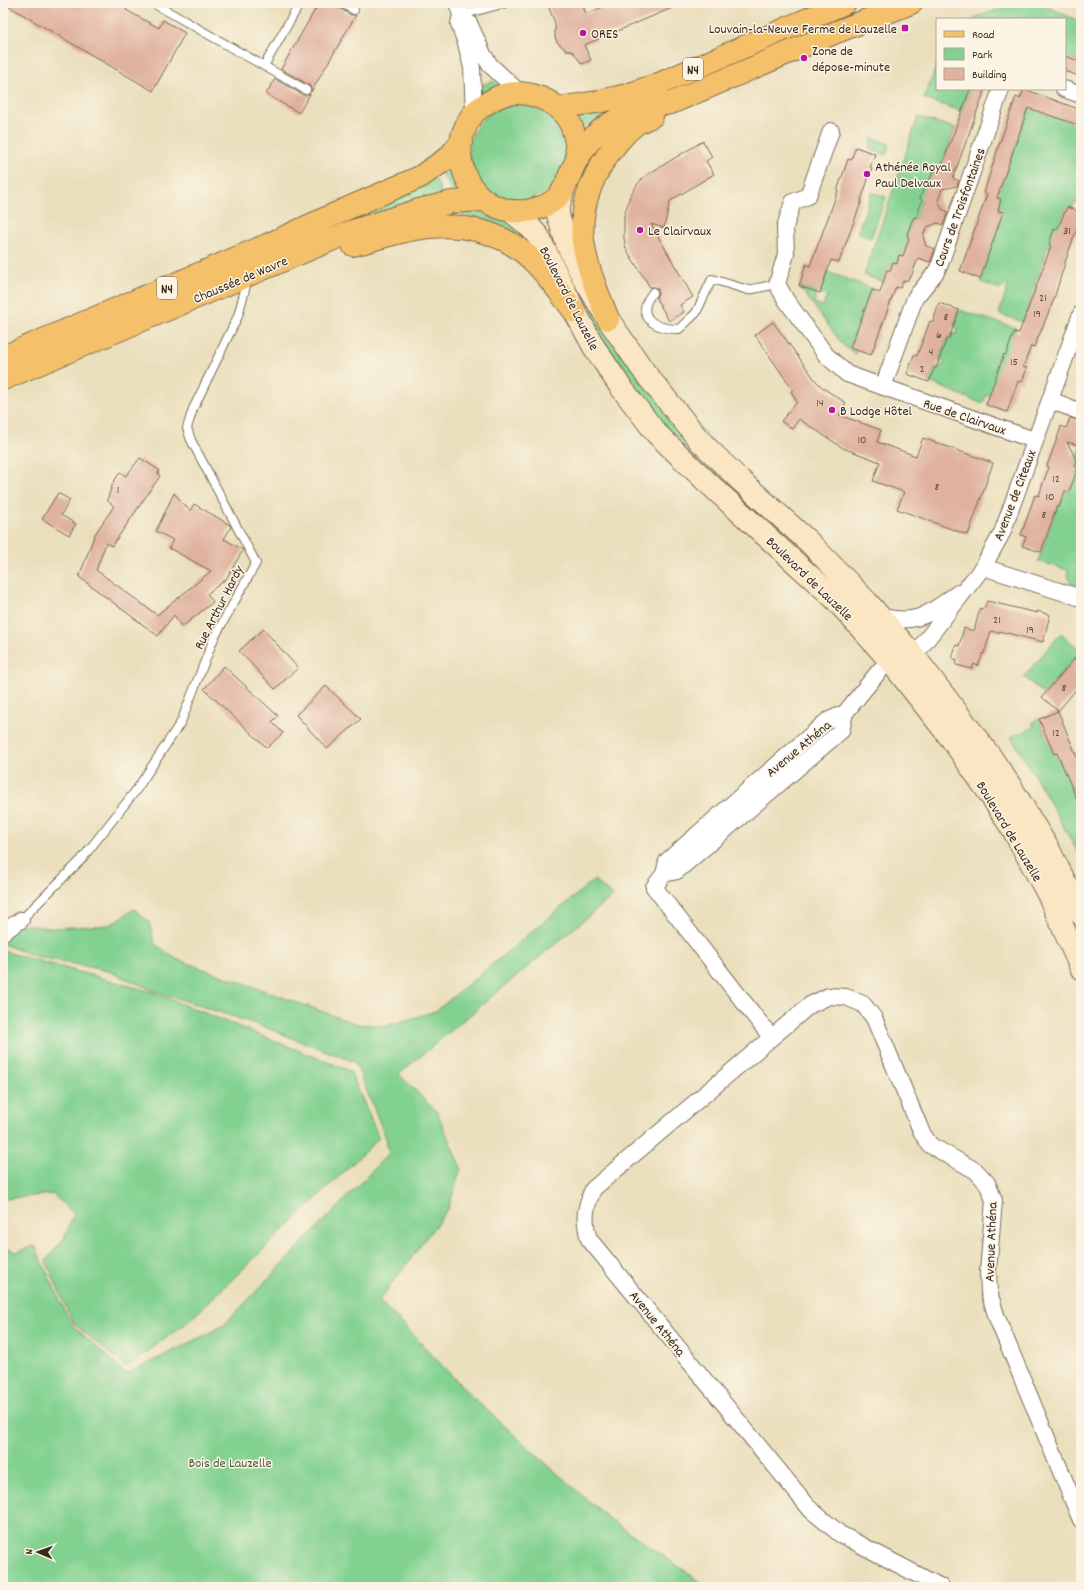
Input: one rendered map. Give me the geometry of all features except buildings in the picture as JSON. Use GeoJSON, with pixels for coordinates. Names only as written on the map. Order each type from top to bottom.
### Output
{"type":"FeatureCollection","features":[{"type":"Feature","properties":{"kind":"main road","name":"N4"},"geometry":{"type":"LineString","coordinates":[[558,108],[597,102],[626,95],[661,83],[845,3]]}},
{"type":"Feature","properties":{"kind":"main road","name":"Chaussée de Wavre"},"geometry":{"type":"LineString","coordinates":[[578,159],[576,140],[570,122],[558,108],[541,97],[520,93],[503,95],[488,101],[474,112],[465,127],[460,143],[461,164],[463,171],[469,184],[483,200],[496,207],[511,211],[526,211],[540,208],[553,201],[563,191],[578,159],[592,138],[611,123],[656,104],[671,103],[911,3]]}},
{"type":"Feature","properties":{"kind":"main road"},"geometry":{"type":"LineString","coordinates":[[608,319],[586,260],[582,223],[588,192],[595,174],[607,155],[623,136],[635,125],[659,113],[671,103]]}},
{"type":"Feature","properties":{"kind":"main road","name":"Chaussée de Wavre"},"geometry":{"type":"LineString","coordinates":[[3,357],[267,245],[420,177],[449,157],[460,143]]}},
{"type":"Feature","properties":{"kind":"main road","name":"Boulevard de Lauzelle"},"geometry":{"type":"LineString","coordinates":[[563,191],[558,208],[562,231],[583,277],[608,319],[645,373],[700,441],[739,479],[810,543],[880,616],[914,656],[990,756],[1011,787],[1049,850],[1081,914]]}},
{"type":"Feature","properties":{"kind":"main road","name":"Chaussée de Wavre"},"geometry":{"type":"LineString","coordinates":[[3,379],[350,232],[419,210],[452,202],[483,200]]}},
{"type":"Feature","properties":{"kind":"main road","name":"Boulevard de Lauzelle"},"geometry":{"type":"LineString","coordinates":[[511,211],[535,232],[541,240],[575,312],[594,347],[620,386],[656,433],[707,482],[834,598],[886,656],[953,741],[1015,833],[1049,896],[1081,968]]}},
{"type":"Feature","properties":{"kind":"main road"},"geometry":{"type":"LineString","coordinates":[[253,273],[283,271],[349,246],[415,229],[436,226],[460,227],[485,232],[502,238],[522,252],[543,272],[575,312]]}},
{"type":"Feature","properties":{"kind":"main road"},"geometry":{"type":"LineString","coordinates":[[886,656],[914,656]]}},
{"type":"Feature","properties":{"kind":"street"},"geometry":{"type":"LineString","coordinates":[[459,9],[468,20],[483,54],[490,65],[520,93]]}},
{"type":"Feature","properties":{"kind":"street"},"geometry":{"type":"LineString","coordinates":[[459,9],[460,24],[472,68],[474,112]]}},
{"type":"Feature","properties":{"kind":"street","name":"Cours de Troisfontaines"},"geometry":{"type":"LineString","coordinates":[[883,387],[915,298],[936,272],[940,264],[1001,90]]}},
{"type":"Feature","properties":{"kind":"street"},"geometry":{"type":"LineString","coordinates":[[1066,90],[1081,95]]}},
{"type":"Feature","properties":{"kind":"street"},"geometry":{"type":"LineString","coordinates":[[777,284],[786,254],[785,227],[793,202],[808,196],[831,131]]}},
{"type":"Feature","properties":{"kind":"street","name":"Rue de Clairvaux"},"geometry":{"type":"LineString","coordinates":[[777,284],[786,300],[826,355],[847,374],[1034,440]]}},
{"type":"Feature","properties":{"kind":"street","name":"Avenue de Citeaux"},"geometry":{"type":"LineString","coordinates":[[914,656],[952,609],[982,567],[1002,533],[1034,440],[1081,314]]}},
{"type":"Feature","properties":{"kind":"street"},"geometry":{"type":"LineString","coordinates":[[1050,400],[1081,412]]}},
{"type":"Feature","properties":{"kind":"street"},"geometry":{"type":"LineString","coordinates":[[982,567],[1081,598]]}},
{"type":"Feature","properties":{"kind":"street","name":"Avenue de Citeaux"},"geometry":{"type":"LineString","coordinates":[[880,616],[905,621],[913,620],[934,609],[967,586]]}},
{"type":"Feature","properties":{"kind":"street","name":"Avenue Athéna"},"geometry":{"type":"LineString","coordinates":[[771,1037],[654,887],[664,874],[667,861],[827,721],[845,713],[880,670],[886,656]]}},
{"type":"Feature","properties":{"kind":"street"},"geometry":{"type":"LineString","coordinates":[[3,932],[21,920]]}},
{"type":"Feature","properties":{"kind":"street","name":"Avenue Athéna"},"geometry":{"type":"LineString","coordinates":[[941,1587],[840,1534],[811,1510],[589,1239],[585,1225],[586,1209],[593,1189],[810,1005],[829,996],[846,997],[863,1004],[874,1018],[922,1133],[930,1145],[976,1171],[987,1183],[994,1200],[988,1272],[989,1292],[997,1318],[1081,1520]]}},
{"type":"Feature","properties":{"kind":"lane"},"geometry":{"type":"LineString","coordinates":[[153,3],[306,90]]}},
{"type":"Feature","properties":{"kind":"lane"},"geometry":{"type":"LineString","coordinates":[[264,66],[300,3]]}},
{"type":"Feature","properties":{"kind":"lane"},"geometry":{"type":"LineString","coordinates":[[342,3],[354,10]]}},
{"type":"Feature","properties":{"kind":"lane"},"geometry":{"type":"LineString","coordinates":[[459,9],[506,3]]}},
{"type":"Feature","properties":{"kind":"lane","name":"Rue Arthur Hardy"},"geometry":{"type":"LineString","coordinates":[[21,920],[80,860],[137,789],[181,722],[214,638],[256,563],[191,440],[187,428],[193,409],[238,316],[253,273]]}},
{"type":"Feature","properties":{"kind":"lane"},"geometry":{"type":"LineString","coordinates":[[653,292],[647,302],[647,318],[659,327],[679,329],[696,313],[712,280],[748,290],[777,284]]}},
{"type":"Feature","properties":{"kind":"green space"},"geometry":{"type":"Polygon","coordinates":[[[867,3],[888,3],[852,18],[849,10],[867,3]]]}},
{"type":"Feature","properties":{"kind":"green space"},"geometry":{"type":"Polygon","coordinates":[[[1014,3],[1039,3],[1081,22],[1081,62],[1066,56],[1066,18],[976,18],[1014,3]]]}},
{"type":"Feature","properties":{"kind":"green space"},"geometry":{"type":"Polygon","coordinates":[[[936,67],[936,90],[970,90],[962,111],[924,99],[936,67]]]}},
{"type":"Feature","properties":{"kind":"green space"},"geometry":{"type":"Polygon","coordinates":[[[494,81],[502,88],[481,96],[478,86],[494,81]]]}},
{"type":"Feature","properties":{"kind":"green space"},"geometry":{"type":"Polygon","coordinates":[[[517,105],[535,109],[544,113],[551,119],[557,126],[561,135],[565,153],[561,171],[557,180],[551,187],[544,193],[535,197],[517,201],[499,197],[490,193],[483,187],[477,180],[473,171],[469,153],[473,135],[477,126],[483,119],[490,113],[499,109],[517,105]]]}},
{"type":"Feature","properties":{"kind":"green space"},"geometry":{"type":"Polygon","coordinates":[[[1029,107],[1041,111],[1041,113],[1048,116],[1049,114],[1081,126],[1081,197],[1079,204],[1075,202],[1072,209],[1067,207],[1051,247],[1048,246],[1039,273],[1043,275],[1042,277],[1037,276],[1034,284],[1039,286],[1030,302],[1023,322],[999,314],[1008,286],[1006,285],[1000,289],[981,282],[985,269],[982,268],[987,258],[1002,212],[998,211],[1001,199],[997,197],[1029,107]]]}},
{"type":"Feature","properties":{"kind":"green space"},"geometry":{"type":"Polygon","coordinates":[[[606,110],[609,120],[586,137],[578,116],[606,110]]]}},
{"type":"Feature","properties":{"kind":"green space"},"geometry":{"type":"Polygon","coordinates":[[[918,117],[955,128],[939,173],[933,171],[930,179],[927,181],[921,198],[922,201],[917,217],[913,218],[907,235],[909,239],[903,254],[899,256],[897,264],[893,262],[890,271],[887,270],[883,282],[864,275],[918,117]]]}},
{"type":"Feature","properties":{"kind":"green space"},"geometry":{"type":"Polygon","coordinates":[[[872,138],[890,144],[886,155],[869,149],[872,138]]]}},
{"type":"Feature","properties":{"kind":"green space"},"geometry":{"type":"Polygon","coordinates":[[[449,164],[454,180],[461,192],[454,194],[440,171],[449,164]]]}},
{"type":"Feature","properties":{"kind":"green space"},"geometry":{"type":"Polygon","coordinates":[[[434,176],[443,196],[322,232],[434,176]]]}},
{"type":"Feature","properties":{"kind":"green space"},"geometry":{"type":"Polygon","coordinates":[[[872,192],[886,197],[871,238],[857,234],[872,192]]]}},
{"type":"Feature","properties":{"kind":"green space"},"geometry":{"type":"Polygon","coordinates":[[[462,209],[473,209],[492,217],[512,222],[530,241],[498,225],[463,215],[462,209]]]}},
{"type":"Feature","properties":{"kind":"green space"},"geometry":{"type":"Polygon","coordinates":[[[561,242],[580,281],[782,527],[837,586],[715,484],[627,383],[549,247],[561,242]]]}},
{"type":"Feature","properties":{"kind":"green space"},"geometry":{"type":"Polygon","coordinates":[[[827,272],[874,289],[872,290],[867,303],[866,312],[863,311],[858,325],[861,327],[858,334],[855,333],[850,347],[857,350],[855,354],[843,345],[799,286],[817,292],[814,303],[823,306],[827,296],[820,293],[827,272]]]}},
{"type":"Feature","properties":{"kind":"green space"},"geometry":{"type":"Polygon","coordinates":[[[959,310],[1016,328],[1007,355],[1005,354],[992,397],[986,395],[983,404],[929,382],[935,367],[939,369],[941,365],[944,366],[945,363],[939,361],[947,339],[949,339],[952,333],[956,334],[958,328],[953,326],[959,310]]]}},
{"type":"Feature","properties":{"kind":"green space"},"geometry":{"type":"Polygon","coordinates":[[[1080,446],[1081,586],[1072,584],[1067,575],[1068,570],[1038,561],[1056,510],[1054,509],[1055,506],[1059,507],[1063,497],[1062,490],[1069,492],[1071,486],[1071,473],[1076,474],[1078,468],[1075,466],[1076,459],[1080,446]]]}},
{"type":"Feature","properties":{"kind":"green space"},"geometry":{"type":"Polygon","coordinates":[[[1061,633],[1081,651],[1044,694],[1024,677],[1061,633]]]}},
{"type":"Feature","properties":{"kind":"green space"},"geometry":{"type":"Polygon","coordinates":[[[1039,719],[1054,754],[1061,762],[1081,809],[1081,858],[1038,781],[1011,737],[1034,727],[1032,722],[1039,719]]]}},
{"type":"Feature","properties":{"kind":"green space","name":"Bois de Lauzelle"},"geometry":{"type":"Polygon","coordinates":[[[594,880],[613,896],[399,1074],[437,1112],[461,1168],[448,1209],[379,1301],[470,1395],[606,1516],[708,1587],[3,1587],[3,1247],[16,1252],[35,1246],[71,1324],[127,1374],[223,1326],[389,1153],[386,1138],[355,1062],[259,1025],[155,991],[108,971],[35,956],[3,944],[3,937],[19,924],[50,928],[110,925],[134,909],[149,922],[155,944],[176,959],[357,1024],[386,1026],[436,1011],[594,880]]]}},
{"type":"Feature","properties":{"kind":"green space"},"geometry":{"type":"Polygon","coordinates":[[[3,951],[152,992],[350,1071],[379,1138],[188,1322],[126,1367],[73,1323],[46,1261],[65,1237],[74,1214],[53,1194],[3,1199],[3,951]]]}},
{"type":"Feature","properties":{"kind":"place","name":"Louvain-la-Neuve Ferme de Lauzelle"},"geometry":{"type":"Point","coordinates":[905,28]}},
{"type":"Feature","properties":{"kind":"place","name":"ORES"},"geometry":{"type":"Point","coordinates":[583,33]}},
{"type":"Feature","properties":{"kind":"place","name":"Zone de dépose-minute"},"geometry":{"type":"Point","coordinates":[804,58]}},
{"type":"Feature","properties":{"kind":"place","name":"Athénée Royal Paul Delvaux"},"geometry":{"type":"Point","coordinates":[867,174]}},
{"type":"Feature","properties":{"kind":"place","name":"Le Clairvaux"},"geometry":{"type":"Point","coordinates":[640,230]}},
{"type":"Feature","properties":{"kind":"place","name":"B Lodge Hôtel"},"geometry":{"type":"Point","coordinates":[832,410]}}]}
